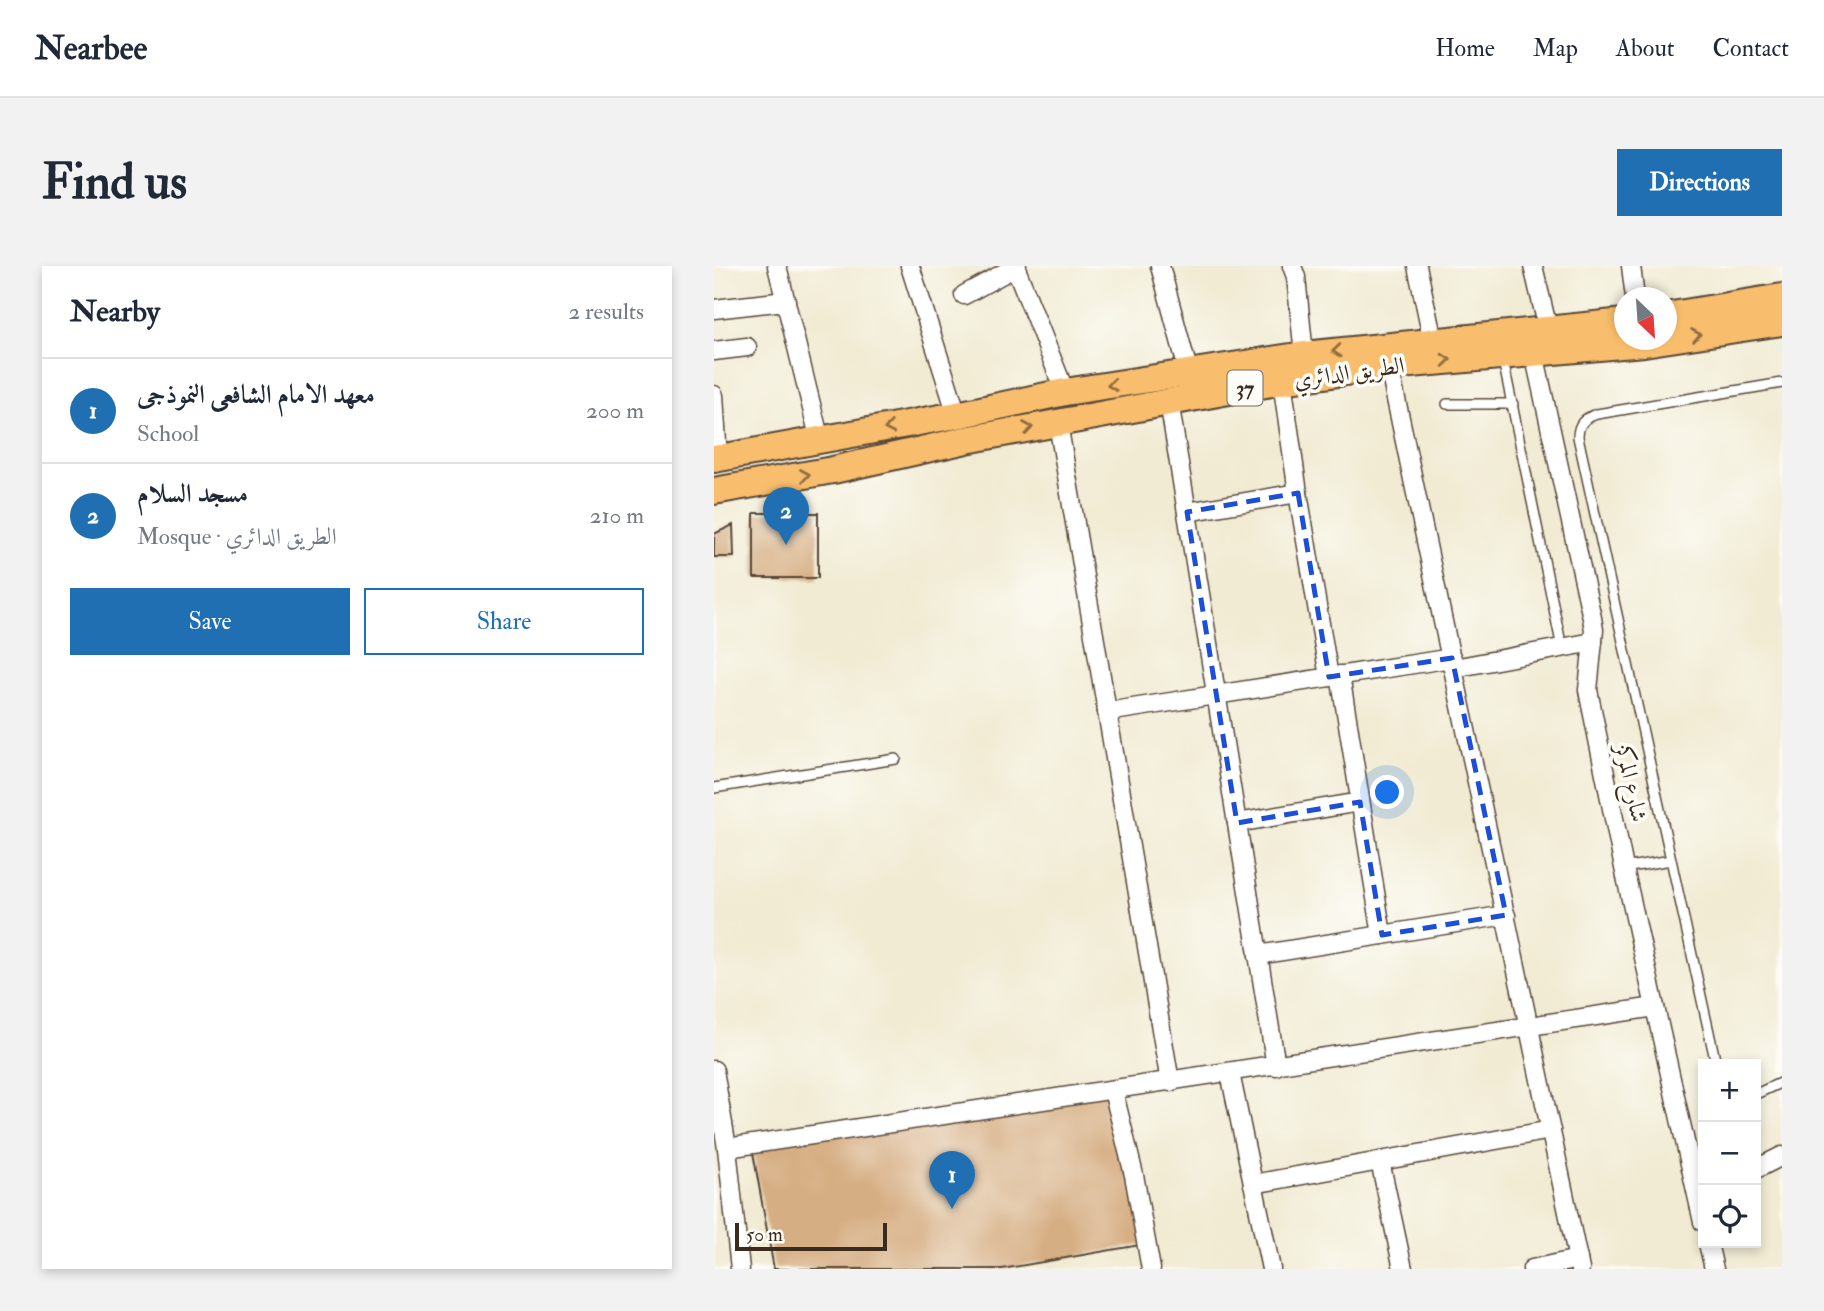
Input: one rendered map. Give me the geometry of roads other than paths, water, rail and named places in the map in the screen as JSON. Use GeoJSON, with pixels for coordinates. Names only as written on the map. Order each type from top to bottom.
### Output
{"type":"FeatureCollection","features":[{"type":"Feature","properties":{"kind":"main road"},"geometry":{"type":"LineString","coordinates":[[1677,314],[1782,297]]}},
{"type":"Feature","properties":{"kind":"main road","name":"الطريق الدائري"},"geometry":{"type":"LineString","coordinates":[[714,491],[833,470],[966,440],[1282,381],[1389,366],[1644,343],[1782,322]]}},
{"type":"Feature","properties":{"kind":"main road","name":"الطريق الدائري"},"geometry":{"type":"LineString","coordinates":[[716,459],[957,415],[1065,392],[1304,355],[1614,323]]}},
{"type":"Feature","properties":{"kind":"street"},"geometry":{"type":"LineString","coordinates":[[777,266],[820,441]]}},
{"type":"Feature","properties":{"kind":"street"},"geometry":{"type":"LineString","coordinates":[[910,266],[957,415]]}},
{"type":"Feature","properties":{"kind":"street"},"geometry":{"type":"LineString","coordinates":[[964,295],[1016,266],[1065,392]]}},
{"type":"Feature","properties":{"kind":"street"},"geometry":{"type":"LineString","coordinates":[[1160,266],[1189,374]]}},
{"type":"Feature","properties":{"kind":"street"},"geometry":{"type":"LineString","coordinates":[[1292,266],[1296,277],[1304,355]]}},
{"type":"Feature","properties":{"kind":"street"},"geometry":{"type":"LineString","coordinates":[[1418,266],[1433,341]]}},
{"type":"Feature","properties":{"kind":"street"},"geometry":{"type":"LineString","coordinates":[[1534,266],[1548,328]]}},
{"type":"Feature","properties":{"kind":"street"},"geometry":{"type":"LineString","coordinates":[[1631,266],[1634,287]]}},
{"type":"Feature","properties":{"kind":"street"},"geometry":{"type":"LineString","coordinates":[[714,309],[786,301]]}},
{"type":"Feature","properties":{"kind":"street"},"geometry":{"type":"LineString","coordinates":[[714,351],[747,347]]}},
{"type":"Feature","properties":{"kind":"street","name":"شارع المركز"},"geometry":{"type":"LineString","coordinates":[[1534,353],[1592,618],[1593,642],[1588,690],[1655,1007],[1698,1188]]}},
{"type":"Feature","properties":{"kind":"street"},"geometry":{"type":"LineString","coordinates":[[1389,366],[1579,1264],[1532,1269]]}},
{"type":"Feature","properties":{"kind":"street"},"geometry":{"type":"LineString","coordinates":[[1282,381],[1298,493],[1360,802],[1382,935]]}},
{"type":"Feature","properties":{"kind":"street"},"geometry":{"type":"LineString","coordinates":[[714,395],[716,459]]}},
{"type":"Feature","properties":{"kind":"street"},"geometry":{"type":"LineString","coordinates":[[1169,401],[1276,1066]]}},
{"type":"Feature","properties":{"kind":"street"},"geometry":{"type":"LineString","coordinates":[[1058,423],[1170,1082]]}},
{"type":"Feature","properties":{"kind":"street"},"geometry":{"type":"LineString","coordinates":[[1187,512],[1298,493]]}},
{"type":"Feature","properties":{"kind":"street"},"geometry":{"type":"LineString","coordinates":[[1107,712],[1335,676],[1452,663],[1593,642]]}},
{"type":"Feature","properties":{"kind":"street"},"geometry":{"type":"LineString","coordinates":[[1237,823],[1360,802]]}},
{"type":"Feature","properties":{"kind":"street"},"geometry":{"type":"LineString","coordinates":[[1258,955],[1506,915]]}},
{"type":"Feature","properties":{"kind":"street"},"geometry":{"type":"LineString","coordinates":[[727,1148],[1655,1007]]}},
{"type":"Feature","properties":{"kind":"street"},"geometry":{"type":"LineString","coordinates":[[714,1070],[717,1108],[727,1148],[740,1269]]}},
{"type":"Feature","properties":{"kind":"street"},"geometry":{"type":"LineString","coordinates":[[1230,1073],[1271,1269]]}},
{"type":"Feature","properties":{"kind":"street"},"geometry":{"type":"LineString","coordinates":[[1113,1090],[1134,1175],[1151,1269]]}},
{"type":"Feature","properties":{"kind":"street"},"geometry":{"type":"LineString","coordinates":[[1253,1184],[1551,1130]]}},
{"type":"Feature","properties":{"kind":"street"},"geometry":{"type":"LineString","coordinates":[[1761,1166],[1782,1156]]}},
{"type":"Feature","properties":{"kind":"street"},"geometry":{"type":"LineString","coordinates":[[1380,1161],[1403,1269]]}},
{"type":"Feature","properties":{"kind":"street"},"geometry":{"type":"LineString","coordinates":[[1709,1248],[1714,1269]]}},
{"type":"Feature","properties":{"kind":"lane"},"geometry":{"type":"LineString","coordinates":[[1502,355],[1562,648]]}},
{"type":"Feature","properties":{"kind":"lane"},"geometry":{"type":"LineString","coordinates":[[1715,1059],[1578,429],[1582,422],[1597,414],[1782,383]]}},
{"type":"Feature","properties":{"kind":"lane"},"geometry":{"type":"LineString","coordinates":[[1447,404],[1513,404]]}},
{"type":"Feature","properties":{"kind":"lane"},"geometry":{"type":"LineString","coordinates":[[714,788],[896,759]]}},
{"type":"Feature","properties":{"kind":"lane"},"geometry":{"type":"LineString","coordinates":[[1625,868],[1671,860]]}},
{"type":"Feature","properties":{"kind":"lane"},"geometry":{"type":"LineString","coordinates":[[1761,1092],[1782,1082]]}},
{"type":"Feature","properties":{"kind":"place","name":"مسجد السلام"},"geometry":{"type":"Point","coordinates":[786,545]}},
{"type":"Feature","properties":{"kind":"place","name":"معهد الامام الشافعى النموذجى"},"geometry":{"type":"Point","coordinates":[952,1209]}}]}
